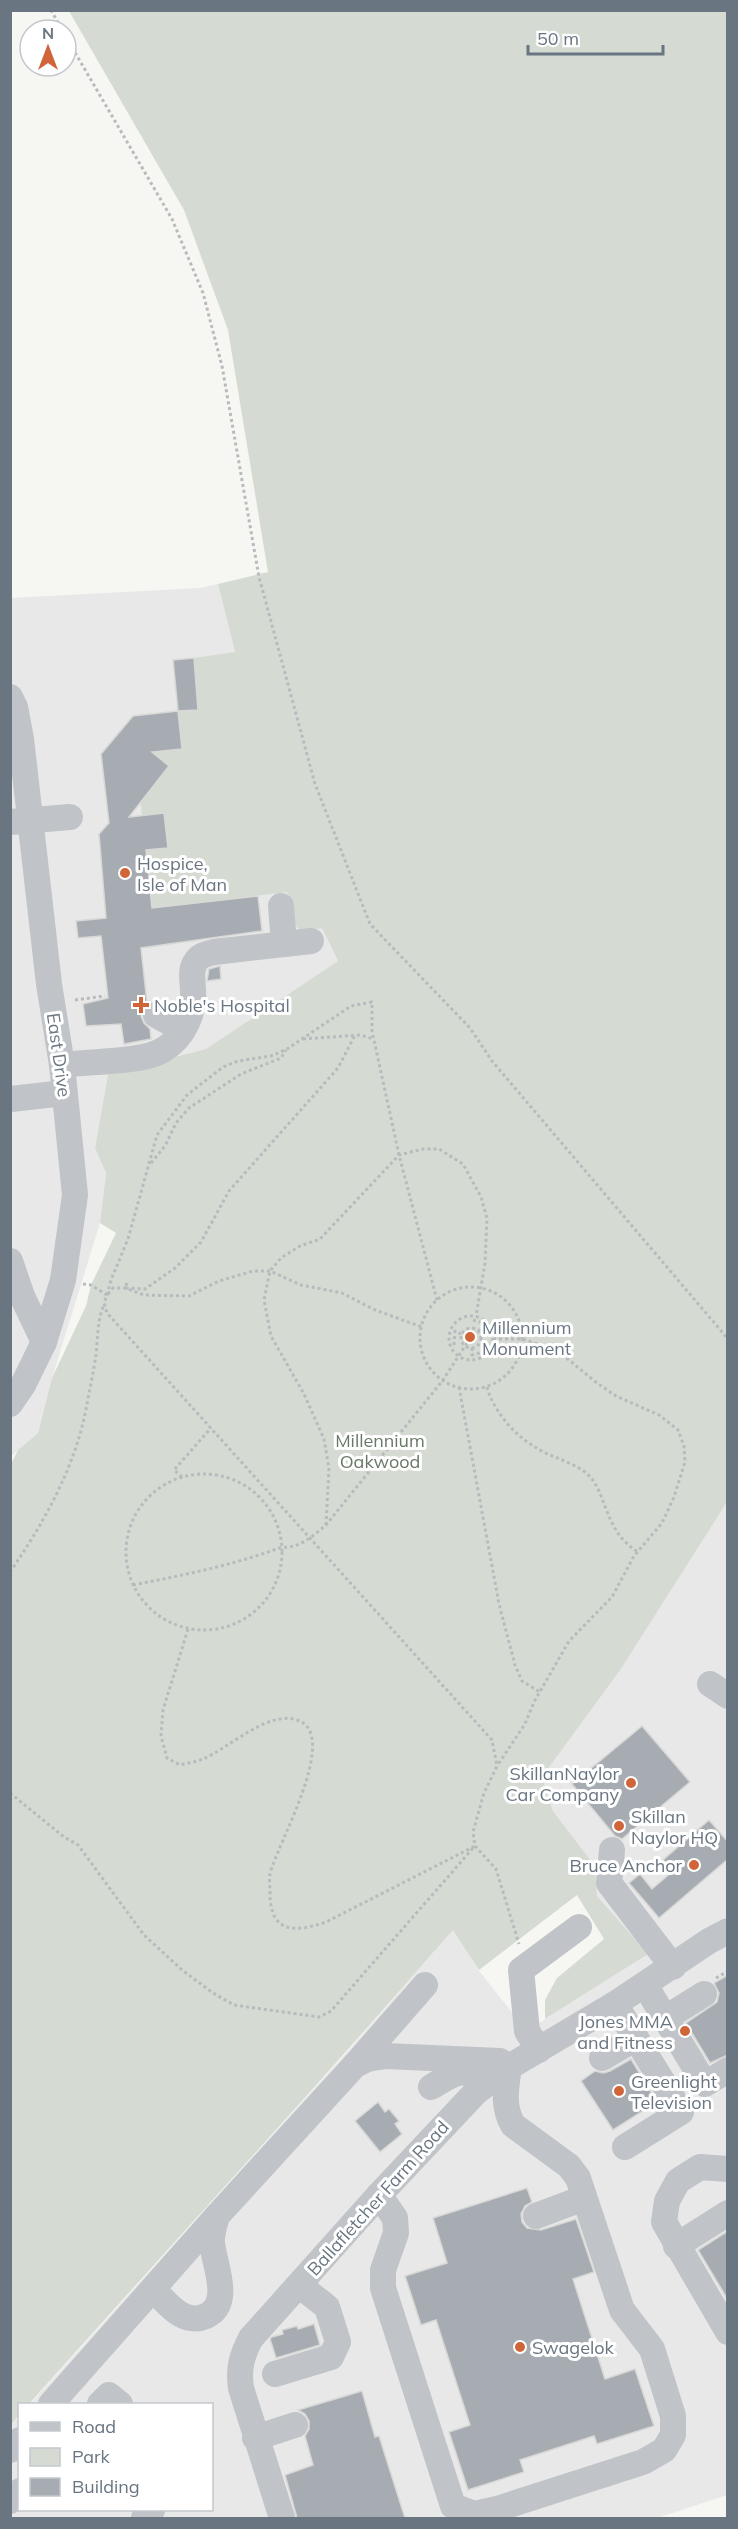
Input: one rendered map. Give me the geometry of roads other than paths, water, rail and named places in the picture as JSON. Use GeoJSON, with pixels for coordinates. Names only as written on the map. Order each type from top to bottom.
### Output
{"type":"FeatureCollection","features":[{"type":"Feature","properties":{"kind":"street","name":"East Drive"},"geometry":{"type":"LineString","coordinates":[[10,697],[21,739],[20,821],[62,1065],[75,1195],[63,1280],[44,1342],[24,1385],[10,1404]]}},
{"type":"Feature","properties":{"kind":"street"},"geometry":{"type":"LineString","coordinates":[[20,821],[70,817]]}},
{"type":"Feature","properties":{"kind":"street"},"geometry":{"type":"LineString","coordinates":[[281,906],[284,944]]}},
{"type":"Feature","properties":{"kind":"street"},"geometry":{"type":"LineString","coordinates":[[62,1065],[146,1056],[162,1050],[183,1030],[193,1009],[192,970],[202,955],[311,941]]}},
{"type":"Feature","properties":{"kind":"street"},"geometry":{"type":"LineString","coordinates":[[156,1015],[183,1030]]}},
{"type":"Feature","properties":{"kind":"street"},"geometry":{"type":"LineString","coordinates":[[11,1099],[64,1093]]}},
{"type":"Feature","properties":{"kind":"street"},"geometry":{"type":"LineString","coordinates":[[10,1261],[22,1296],[44,1342]]}},
{"type":"Feature","properties":{"kind":"street"},"geometry":{"type":"LineString","coordinates":[[612,1850],[609,1883],[673,1967]]}},
{"type":"Feature","properties":{"kind":"street"},"geometry":{"type":"LineString","coordinates":[[539,2050],[527,2031],[521,1971],[579,1927]]}},
{"type":"Feature","properties":{"kind":"street","name":"Ballafletcher Farm Road"},"geometry":{"type":"LineString","coordinates":[[282,2518],[241,2388],[241,2359],[251,2338],[379,2195],[475,2093],[499,2074],[615,2004],[709,1941],[728,1931]]}},
{"type":"Feature","properties":{"kind":"street"},"geometry":{"type":"LineString","coordinates":[[52,2403],[425,1984]]}},
{"type":"Feature","properties":{"kind":"street"},"geometry":{"type":"LineString","coordinates":[[645,1985],[705,2084],[728,2070]]}},
{"type":"Feature","properties":{"kind":"street"},"geometry":{"type":"LineString","coordinates":[[664,2019],[704,1994]]}},
{"type":"Feature","properties":{"kind":"street"},"geometry":{"type":"LineString","coordinates":[[615,2004],[681,2112],[625,2147]]}},
{"type":"Feature","properties":{"kind":"street"},"geometry":{"type":"LineString","coordinates":[[602,2058],[636,2037]]}},
{"type":"Feature","properties":{"kind":"street"},"geometry":{"type":"LineString","coordinates":[[355,2065],[367,2059],[385,2056],[500,2061],[499,2074],[513,2125],[569,2166],[578,2178],[622,2310],[652,2349],[673,2416],[673,2435],[664,2450],[643,2462],[497,2509],[474,2514],[453,2506],[383,2288],[383,2270],[396,2233],[395,2218],[379,2195]]}},
{"type":"Feature","properties":{"kind":"street"},"geometry":{"type":"LineString","coordinates":[[431,2088],[458,2072],[499,2074]]}},
{"type":"Feature","properties":{"kind":"street"},"geometry":{"type":"LineString","coordinates":[[700,2167],[728,2177]]}},
{"type":"Feature","properties":{"kind":"street"},"geometry":{"type":"LineString","coordinates":[[728,2169],[700,2167],[678,2181],[667,2201],[664,2222],[728,2332]]}},
{"type":"Feature","properties":{"kind":"street"},"geometry":{"type":"LineString","coordinates":[[536,2216],[584,2198]]}},
{"type":"Feature","properties":{"kind":"street"},"geometry":{"type":"LineString","coordinates":[[676,2246],[728,2213]]}},
{"type":"Feature","properties":{"kind":"street"},"geometry":{"type":"LineString","coordinates":[[153,2289],[182,2317],[197,2320],[212,2313],[220,2296],[219,2274],[212,2242],[217,2216]]}},
{"type":"Feature","properties":{"kind":"street"},"geometry":{"type":"LineString","coordinates":[[275,2374],[331,2357],[338,2342],[327,2307],[299,2285]]}},
{"type":"Feature","properties":{"kind":"street"},"geometry":{"type":"LineString","coordinates":[[101,2403],[109,2395],[119,2403]]}},
{"type":"Feature","properties":{"kind":"street"},"geometry":{"type":"LineString","coordinates":[[255,2438],[295,2425]]}},
{"type":"Feature","properties":{"kind":"place","name":"Hospice, Isle of Man"},"geometry":{"type":"Point","coordinates":[125,873]}},
{"type":"Feature","properties":{"kind":"place","name":"Noble's Hospital"},"geometry":{"type":"Point","coordinates":[141,1005]}},
{"type":"Feature","properties":{"kind":"place","name":"Millennium Monument"},"geometry":{"type":"Point","coordinates":[470,1337]}},
{"type":"Feature","properties":{"kind":"place","name":"SkillanNaylor Car Company"},"geometry":{"type":"Point","coordinates":[631,1783]}},
{"type":"Feature","properties":{"kind":"place","name":"Skillan Naylor HQ"},"geometry":{"type":"Point","coordinates":[619,1826]}},
{"type":"Feature","properties":{"kind":"place","name":"Bruce Anchor"},"geometry":{"type":"Point","coordinates":[694,1865]}},
{"type":"Feature","properties":{"kind":"place","name":"Jones MMA and Fitness"},"geometry":{"type":"Point","coordinates":[685,2031]}},
{"type":"Feature","properties":{"kind":"place","name":"Greenlight Television"},"geometry":{"type":"Point","coordinates":[619,2091]}},
{"type":"Feature","properties":{"kind":"place","name":"Swagelok"},"geometry":{"type":"Point","coordinates":[520,2347]}},
{"type":"Feature","properties":{"kind":"park label","name":"Millennium Oakwood"},"geometry":{"type":"Point","coordinates":[380,1450]}}]}
